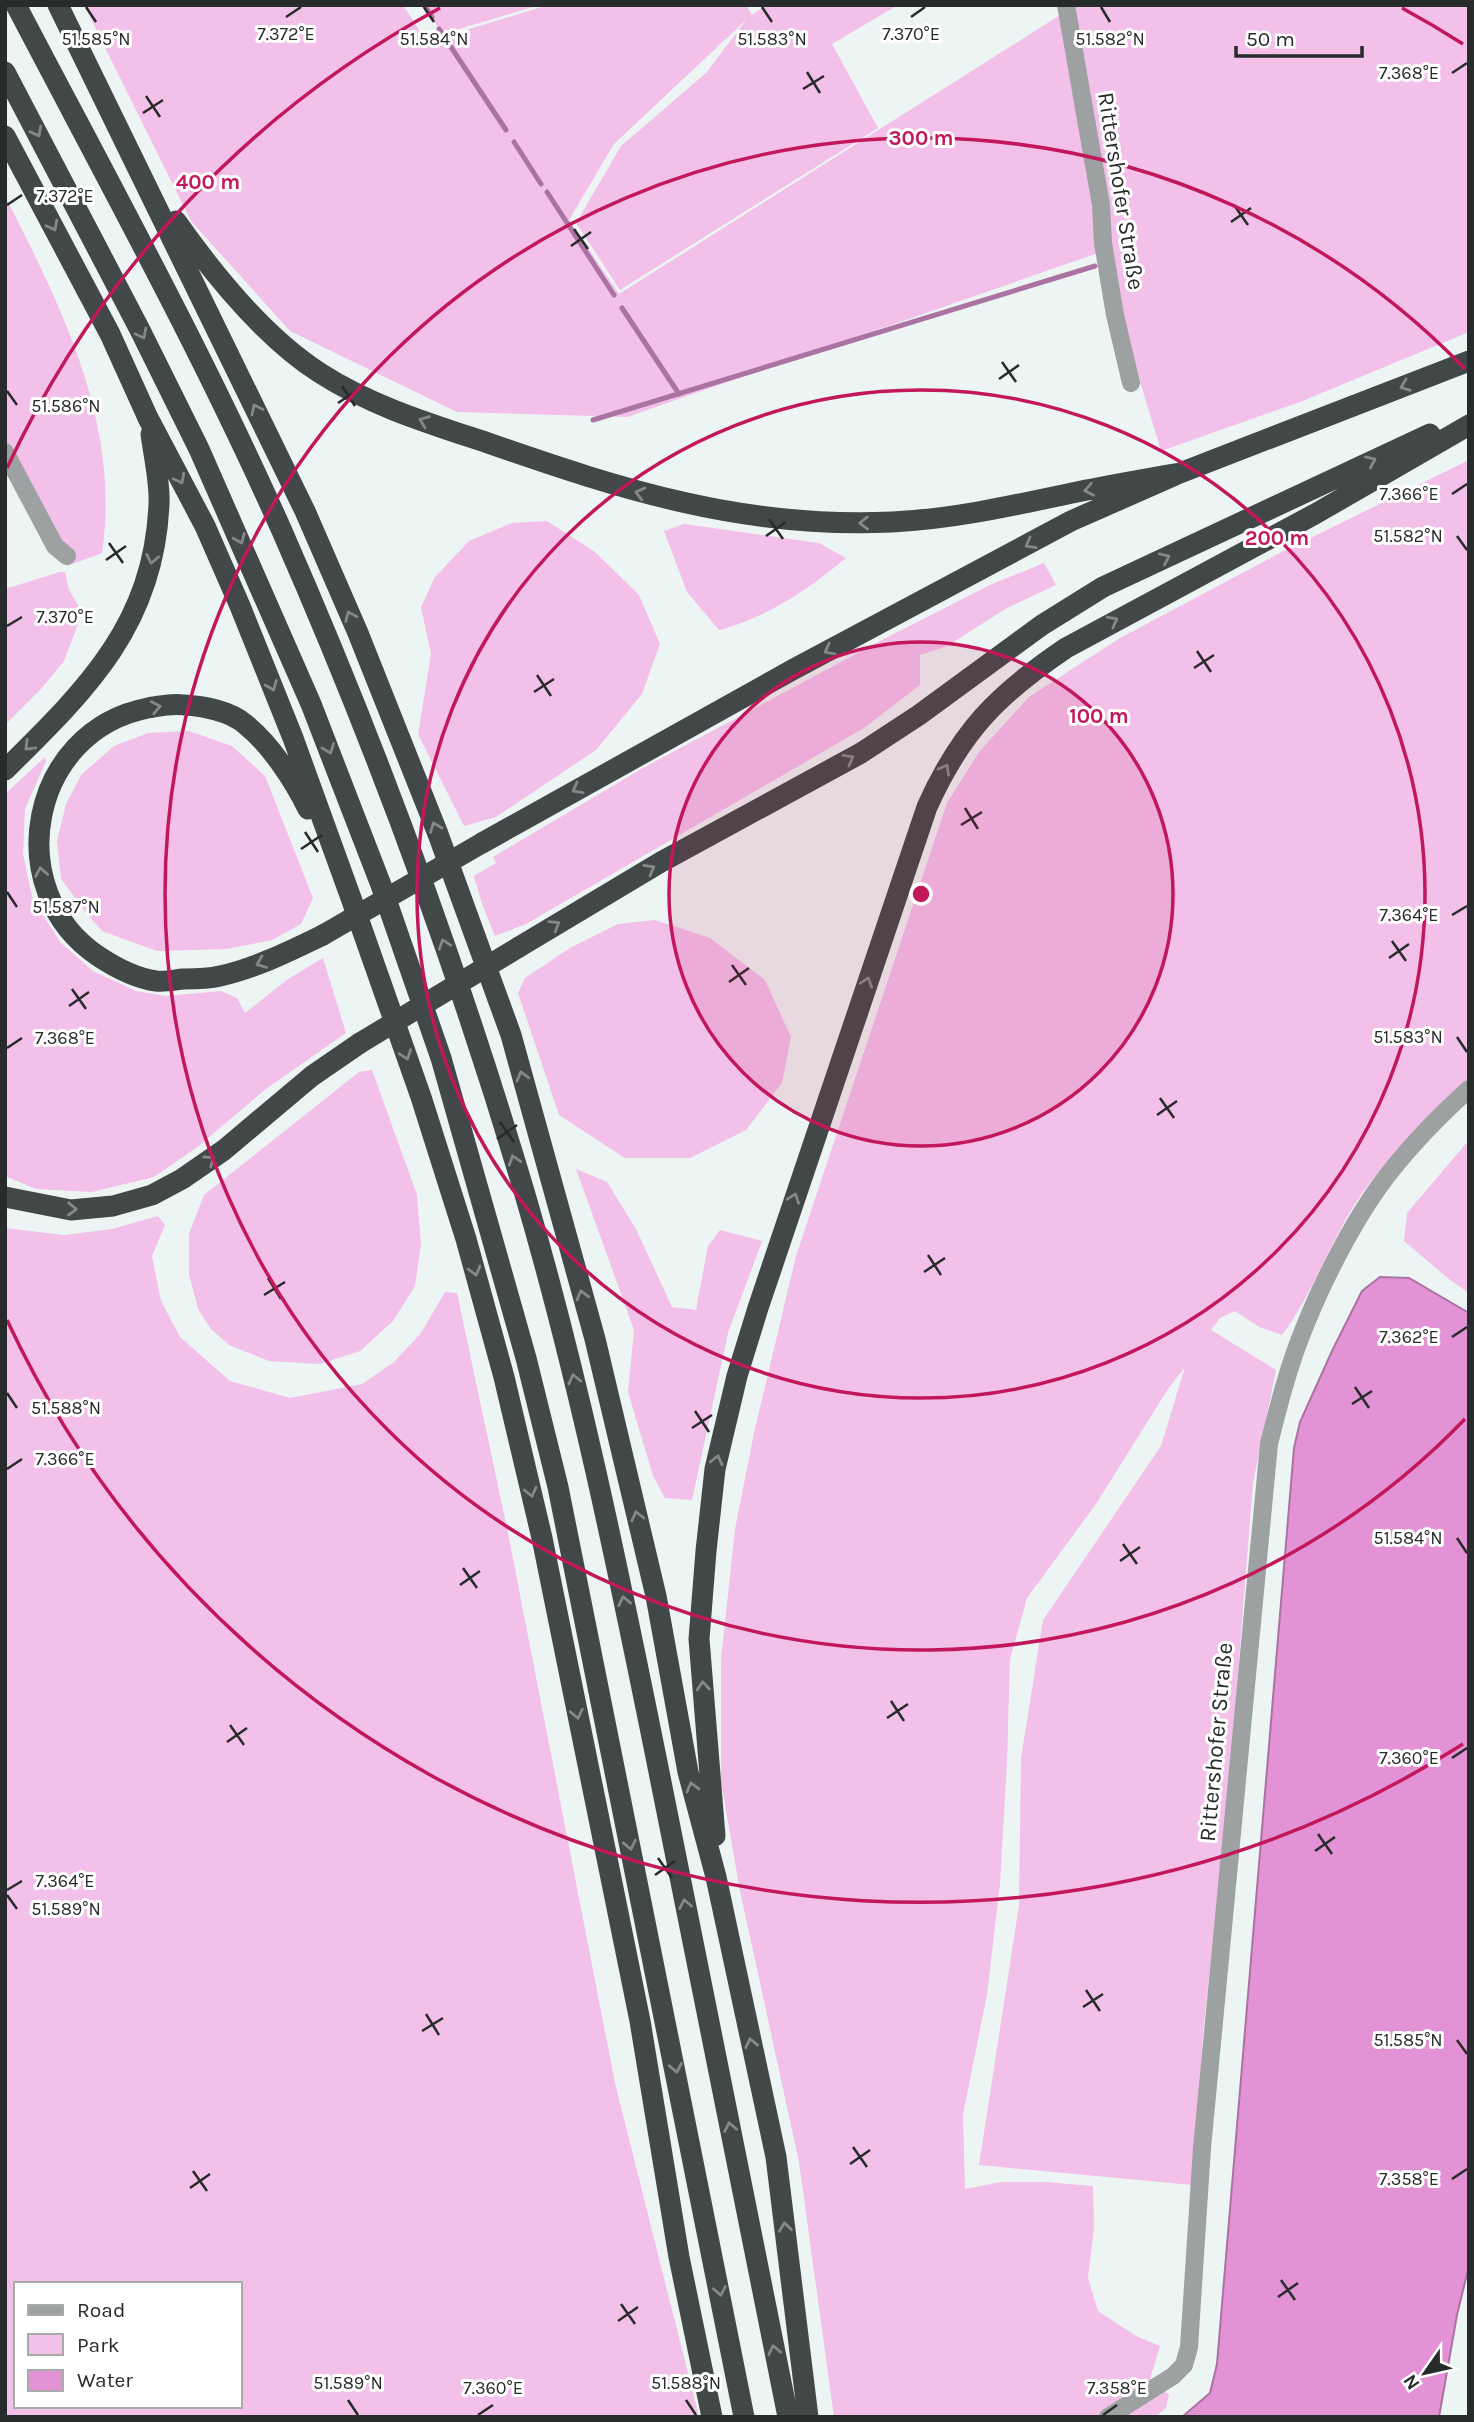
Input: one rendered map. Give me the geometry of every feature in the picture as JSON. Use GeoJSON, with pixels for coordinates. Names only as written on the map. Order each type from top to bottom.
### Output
{"type":"FeatureCollection","features":[{"type":"Feature","properties":{"kind":"highway"},"geometry":{"type":"LineString","coordinates":[[16,5],[206,370],[280,527],[348,686],[416,863],[478,1041],[525,1194],[566,1344],[597,1476],[641,1681],[788,2417]]}},
{"type":"Feature","properties":{"kind":"highway"},"geometry":{"type":"LineString","coordinates":[[58,5],[259,414],[337,584],[438,834],[510,1035],[595,1339],[656,1597],[688,1772],[716,1877],[776,2157],[808,2417]]}},
{"type":"Feature","properties":{"kind":"highway"},"geometry":{"type":"LineString","coordinates":[[5,72],[140,330],[199,449],[257,576],[311,704],[381,885],[441,1058],[526,1358],[558,1487],[744,2417]]}},
{"type":"Feature","properties":{"kind":"highway"},"geometry":{"type":"LineString","coordinates":[[101,90],[127,127],[167,207],[219,279],[253,316],[318,372],[356,394],[426,422],[638,493],[756,517],[827,523],[950,518],[1180,473]]}},
{"type":"Feature","properties":{"kind":"highway"},"geometry":{"type":"LineString","coordinates":[[5,136],[110,334],[148,418],[205,526],[240,606],[293,738],[351,898],[421,1097],[466,1239],[504,1377],[542,1538],[640,2021],[679,2257],[712,2417]]}},
{"type":"Feature","properties":{"kind":"highway"},"geometry":{"type":"LineString","coordinates":[[351,898],[285,768],[244,723],[219,712],[172,703],[128,712],[108,722],[78,744],[52,779],[44,797],[37,823],[40,872],[48,899],[69,933],[90,951],[137,977],[158,981],[217,977],[263,963],[323,935],[794,669],[1071,521],[1180,473],[1469,361]]}},
{"type":"Feature","properties":{"kind":"highway"},"geometry":{"type":"LineString","coordinates":[[5,1197],[71,1210],[113,1206],[152,1195],[182,1179],[224,1150],[312,1076],[360,1043],[661,862],[861,753],[919,715],[1042,625],[1103,587],[1283,501],[1469,417]]}},
{"type":"Feature","properties":{"kind":"highway"},"geometry":{"type":"LineString","coordinates":[[5,770],[92,680],[131,619],[145,589],[152,560],[159,502],[148,418]]}},
{"type":"Feature","properties":{"kind":"highway"},"geometry":{"type":"LineString","coordinates":[[716,1877],[715,1832],[699,1639],[715,1469],[737,1376],[758,1308],[895,897],[940,776],[977,722],[1001,697],[1066,648],[1315,514],[1469,425]]}},
{"type":"Feature","properties":{"kind":"street","name":"Rittershofer Straße"},"geometry":{"type":"LineString","coordinates":[[1066,5],[1101,205],[1103,243],[1115,315],[1131,383]]}},
{"type":"Feature","properties":{"kind":"street"},"geometry":{"type":"LineString","coordinates":[[5,452],[55,546],[66,556]]}},
{"type":"Feature","properties":{"kind":"street","name":"Rittershofer Straße"},"geometry":{"type":"LineString","coordinates":[[1108,2417],[1173,2376],[1184,2365],[1189,2347],[1203,2134],[1269,1444],[1287,1374],[1326,1278],[1378,1188],[1415,1144],[1469,1089]]}},
{"type":"Feature","properties":{"kind":"green space"},"geometry":{"type":"Polygon","coordinates":[[[84,5],[403,5],[427,42],[548,5],[746,5],[752,15],[766,5],[898,5],[832,44],[878,128],[620,290],[576,223],[621,146],[706,73],[747,19],[614,144],[569,220],[619,294],[1076,5],[1469,5],[1469,332],[1300,402],[1161,451],[1101,252],[627,417],[457,412],[290,331],[191,221],[84,5]]]}},
{"type":"Feature","properties":{"kind":"green space"},"geometry":{"type":"Polygon","coordinates":[[[424,5],[540,5],[442,34],[424,5]]]}},
{"type":"Feature","properties":{"kind":"green space"},"geometry":{"type":"Polygon","coordinates":[[[5,196],[66,324],[95,413],[103,459],[106,505],[102,553],[67,566],[5,440],[5,196]]]}},
{"type":"Feature","properties":{"kind":"green space"},"geometry":{"type":"Polygon","coordinates":[[[1469,460],[1469,1077],[1394,1154],[1367,1187],[1345,1220],[1302,1304],[1282,1335],[1259,1327],[1235,1311],[1220,1318],[1211,1330],[1276,1370],[1253,1483],[1228,1799],[1204,2023],[1192,2185],[979,2165],[1019,1905],[1021,1758],[1043,1620],[1161,1446],[1185,1367],[1168,1389],[1096,1504],[1027,1598],[1010,1659],[1000,1884],[987,1994],[963,2115],[965,2189],[1001,2182],[1093,2186],[1094,2228],[1088,2278],[1098,2311],[1136,2336],[1160,2346],[1150,2379],[1156,2388],[1169,2394],[1166,2408],[1155,2417],[834,2417],[799,2162],[740,1891],[721,1782],[721,1660],[735,1529],[754,1433],[796,1256],[947,803],[979,752],[1029,697],[1120,638],[1276,555],[1469,460]]]}},
{"type":"Feature","properties":{"kind":"green space"},"geometry":{"type":"Polygon","coordinates":[[[547,521],[595,552],[639,595],[660,644],[642,694],[596,750],[496,817],[464,826],[418,734],[431,654],[421,607],[435,577],[469,541],[512,523],[547,521]]]}},
{"type":"Feature","properties":{"kind":"green space"},"geometry":{"type":"Polygon","coordinates":[[[684,524],[819,543],[846,558],[786,601],[754,618],[719,630],[687,592],[664,531],[684,524]]]}},
{"type":"Feature","properties":{"kind":"green space"},"geometry":{"type":"Polygon","coordinates":[[[1044,563],[1056,585],[1007,608],[947,646],[920,655],[920,685],[864,728],[526,924],[495,936],[474,876],[496,863],[493,857],[643,768],[882,640],[990,585],[1044,563]]]}},
{"type":"Feature","properties":{"kind":"green space"},"geometry":{"type":"Polygon","coordinates":[[[65,572],[69,590],[78,605],[80,619],[64,661],[5,725],[5,589],[65,572]]]}},
{"type":"Feature","properties":{"kind":"green space"},"geometry":{"type":"Polygon","coordinates":[[[189,731],[232,746],[265,776],[313,898],[301,924],[272,940],[227,949],[157,951],[102,931],[61,879],[57,841],[66,804],[81,775],[114,746],[148,733],[189,731]]]}},
{"type":"Feature","properties":{"kind":"green space"},"geometry":{"type":"Polygon","coordinates":[[[45,757],[46,761],[25,809],[23,854],[33,900],[61,943],[93,971],[136,991],[166,996],[221,991],[237,998],[245,1013],[288,979],[323,958],[346,1033],[266,1089],[196,1148],[154,1177],[92,1192],[36,1189],[5,1176],[5,794],[45,757]]]}},
{"type":"Feature","properties":{"kind":"green space"},"geometry":{"type":"Polygon","coordinates":[[[655,920],[710,938],[765,980],[791,1037],[782,1083],[746,1130],[690,1158],[625,1158],[559,1115],[518,993],[525,978],[570,948],[618,924],[655,920]]]}},
{"type":"Feature","properties":{"kind":"green space"},"geometry":{"type":"Polygon","coordinates":[[[372,1070],[417,1195],[421,1244],[415,1286],[393,1321],[360,1351],[320,1364],[269,1361],[229,1345],[211,1329],[198,1309],[189,1274],[189,1234],[204,1195],[359,1072],[372,1070]]]}},
{"type":"Feature","properties":{"kind":"green space"},"geometry":{"type":"Polygon","coordinates":[[[1469,1140],[1469,1293],[1404,1241],[1407,1213],[1469,1140]]]}},
{"type":"Feature","properties":{"kind":"green space"},"geometry":{"type":"Polygon","coordinates":[[[576,1169],[607,1182],[636,1229],[672,1307],[696,1310],[708,1246],[720,1230],[762,1241],[728,1333],[692,1500],[665,1498],[653,1476],[628,1392],[634,1330],[576,1169]]]}},
{"type":"Feature","properties":{"kind":"green space"},"geometry":{"type":"Polygon","coordinates":[[[158,1216],[165,1225],[152,1256],[161,1301],[180,1337],[230,1381],[290,1398],[362,1384],[394,1362],[421,1333],[445,1292],[457,1293],[508,1533],[615,2083],[699,2417],[5,2417],[5,1228],[64,1235],[112,1229],[158,1216]]]}},
{"type":"Feature","properties":{"kind":"water"},"geometry":{"type":"Polygon","coordinates":[[[1380,1277],[1409,1278],[1469,1313],[1469,2266],[1457,2315],[1439,2417],[1182,2417],[1210,2393],[1217,2364],[1294,1448],[1300,1422],[1362,1291],[1380,1277]]]}},
{"type":"Feature","properties":{"kind":"waterway"},"geometry":{"type":"LineString","coordinates":[[424,5],[432,17]]}},
{"type":"Feature","properties":{"kind":"waterway"},"geometry":{"type":"LineString","coordinates":[[439,29],[506,130]]}},
{"type":"Feature","properties":{"kind":"waterway"},"geometry":{"type":"LineString","coordinates":[[514,142],[541,184]]}},
{"type":"Feature","properties":{"kind":"waterway"},"geometry":{"type":"LineString","coordinates":[[547,192],[614,295]]}},
{"type":"Feature","properties":{"kind":"waterway"},"geometry":{"type":"LineString","coordinates":[[593,420],[1095,266]]}},
{"type":"Feature","properties":{"kind":"waterway"},"geometry":{"type":"LineString","coordinates":[[622,308],[679,394]]}}]}
